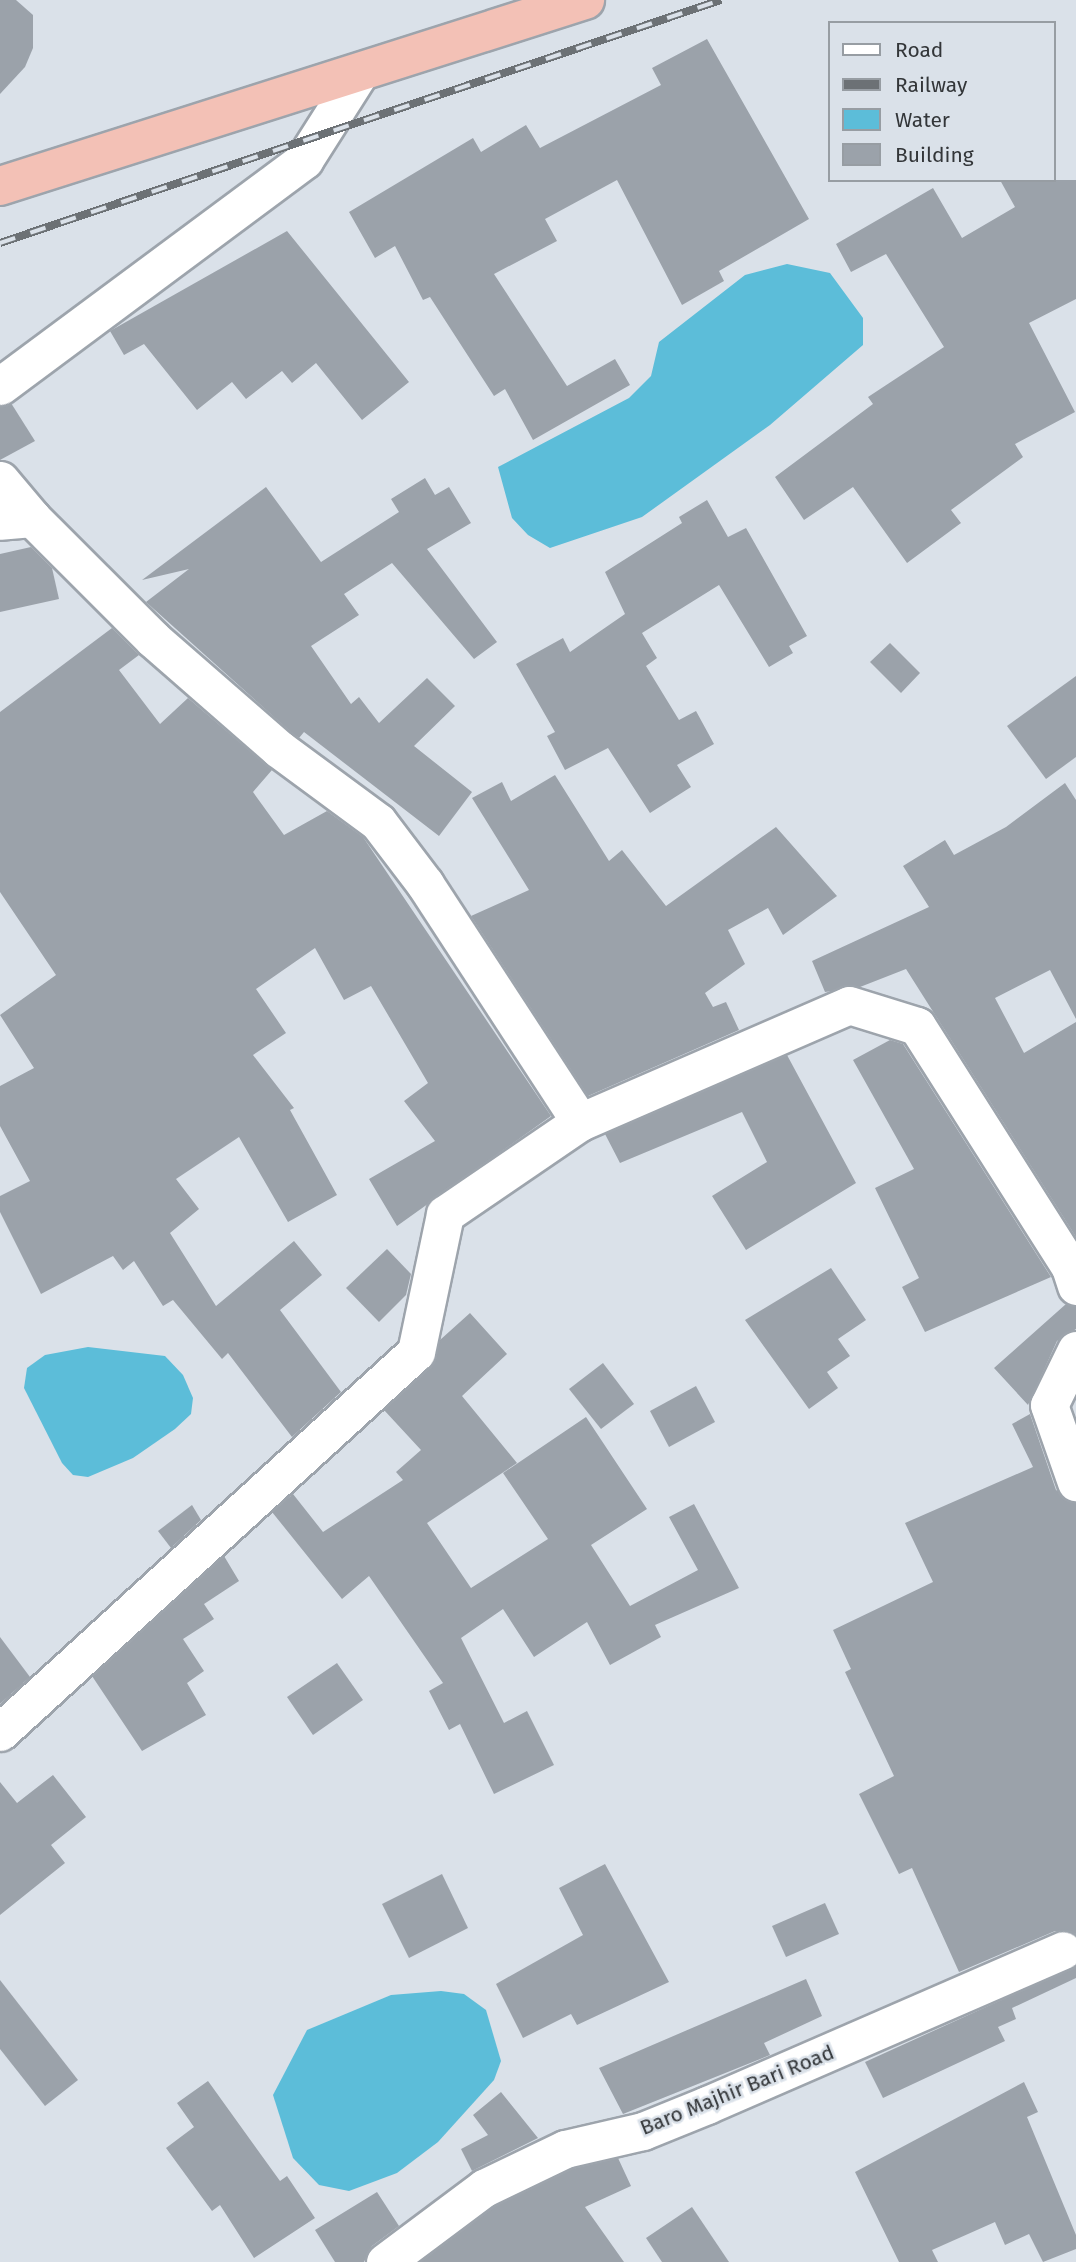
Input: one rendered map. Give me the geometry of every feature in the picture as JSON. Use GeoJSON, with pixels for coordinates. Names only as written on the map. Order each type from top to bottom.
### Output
{"type":"FeatureCollection","features":[{"type":"Feature","properties":{"kind":"highway"},"geometry":{"type":"LineString","coordinates":[[0,186],[358,75],[585,0]]}},
{"type":"Feature","properties":{"kind":"street"},"geometry":{"type":"LineString","coordinates":[[0,386],[304,160],[358,75]]}},
{"type":"Feature","properties":{"kind":"street"},"geometry":{"type":"LineString","coordinates":[[0,480],[16,520],[279,749],[378,822],[425,884],[580,1122]]}},
{"type":"Feature","properties":{"kind":"street"},"geometry":{"type":"LineString","coordinates":[[0,1732],[416,1352],[445,1214],[580,1122],[849,1005],[917,1026],[1070,1267],[1076,1286]]}},
{"type":"Feature","properties":{"kind":"street"},"geometry":{"type":"LineString","coordinates":[[1076,1350],[1049,1405],[1076,1482]]}},
{"type":"Feature","properties":{"kind":"street","name":"Baro Majhir Bari Road"},"geometry":{"type":"LineString","coordinates":[[385,2262],[484,2188],[565,2149],[643,2131],[1063,1950]]}},
{"type":"Feature","properties":{"kind":"water"},"geometry":{"type":"Polygon","coordinates":[[[787,264],[830,273],[863,318],[863,345],[770,425],[642,517],[550,548],[528,535],[512,518],[498,467],[629,398],[651,376],[659,342],[745,275],[787,264]]]}},
{"type":"Feature","properties":{"kind":"water"},"geometry":{"type":"Polygon","coordinates":[[[88,1347],[165,1356],[183,1375],[193,1398],[191,1414],[175,1429],[133,1458],[88,1477],[73,1475],[62,1463],[24,1388],[27,1368],[45,1355],[88,1347]]]}},
{"type":"Feature","properties":{"kind":"water"},"geometry":{"type":"Polygon","coordinates":[[[441,1991],[464,1994],[486,2010],[501,2061],[494,2080],[438,2142],[397,2173],[349,2191],[319,2185],[293,2158],[273,2095],[307,2030],[391,1995],[441,1991]]]}},
{"type":"Feature","properties":{"kind":"building"},"geometry":{"type":"Polygon","coordinates":[[[0,0],[16,0],[33,15],[33,48],[25,67],[0,94],[0,0]]]}},
{"type":"Feature","properties":{"kind":"building"},"geometry":{"type":"Polygon","coordinates":[[[707,39],[809,219],[719,271],[724,281],[682,305],[617,180],[545,219],[557,241],[494,274],[567,386],[615,359],[630,385],[533,440],[505,389],[494,396],[430,297],[423,300],[395,246],[375,258],[349,212],[473,138],[481,152],[526,125],[540,148],[661,85],[652,68],[707,39]]]}},
{"type":"Feature","properties":{"kind":"building"},"geometry":{"type":"Polygon","coordinates":[[[1076,180],[1076,299],[1029,323],[1075,412],[1015,444],[1023,457],[951,510],[961,523],[907,563],[853,487],[804,520],[775,477],[873,404],[868,397],[944,347],[886,254],[851,272],[836,244],[933,188],[962,238],[1015,207],[1001,182],[1076,180]]]}},
{"type":"Feature","properties":{"kind":"building"},"geometry":{"type":"Polygon","coordinates":[[[287,231],[409,382],[362,420],[316,363],[292,383],[282,371],[246,399],[232,382],[197,410],[144,344],[124,355],[110,331],[287,231]]]}},
{"type":"Feature","properties":{"kind":"building"},"geometry":{"type":"Polygon","coordinates":[[[11,403],[35,441],[0,460],[0,407],[11,403]]]}},
{"type":"Feature","properties":{"kind":"building"},"geometry":{"type":"Polygon","coordinates":[[[425,478],[435,495],[449,487],[471,523],[427,549],[497,642],[474,659],[392,563],[344,594],[359,615],[311,646],[351,704],[359,697],[379,723],[427,678],[455,706],[414,746],[472,792],[439,836],[304,732],[299,738],[292,733],[146,602],[189,569],[142,580],[266,487],[321,562],[399,512],[391,499],[425,478]]]}},
{"type":"Feature","properties":{"kind":"building"},"geometry":{"type":"Polygon","coordinates":[[[707,500],[728,537],[746,528],[807,636],[789,646],[793,653],[769,667],[719,585],[642,633],[657,658],[646,666],[679,720],[696,711],[714,744],[677,765],[691,787],[650,813],[608,748],[565,770],[547,736],[555,732],[516,664],[563,638],[570,652],[625,614],[605,572],[682,523],[679,517],[707,500]]]}},
{"type":"Feature","properties":{"kind":"building"},"geometry":{"type":"Polygon","coordinates":[[[31,547],[52,568],[59,599],[0,612],[0,554],[31,547]]]}},
{"type":"Feature","properties":{"kind":"building"},"geometry":{"type":"Polygon","coordinates":[[[112,628],[139,655],[119,670],[160,724],[188,698],[272,770],[253,792],[284,835],[327,811],[363,837],[551,1116],[397,1226],[369,1179],[435,1141],[404,1101],[428,1083],[371,986],[344,1000],[315,948],[256,989],[286,1033],[253,1055],[294,1108],[290,1110],[337,1195],[288,1222],[239,1137],[176,1179],[199,1209],[170,1233],[216,1306],[294,1241],[322,1275],[280,1310],[341,1392],[292,1437],[228,1353],[222,1359],[173,1300],[163,1306],[134,1261],[123,1270],[113,1256],[41,1294],[0,1212],[0,1196],[30,1181],[0,1126],[0,1086],[34,1068],[0,1015],[56,975],[0,892],[0,712],[112,628]]]}},
{"type":"Feature","properties":{"kind":"building"},"geometry":{"type":"Polygon","coordinates":[[[890,643],[920,673],[901,693],[870,662],[890,643]]]}},
{"type":"Feature","properties":{"kind":"building"},"geometry":{"type":"Polygon","coordinates":[[[1076,676],[1076,757],[1046,779],[1007,726],[1076,676]]]}},
{"type":"Feature","properties":{"kind":"building"},"geometry":{"type":"Polygon","coordinates":[[[555,775],[609,861],[622,850],[666,906],[776,827],[837,896],[783,935],[768,908],[728,930],[745,964],[705,993],[713,1007],[726,1002],[739,1030],[588,1096],[471,916],[529,890],[472,798],[502,782],[511,801],[555,775]]]}},
{"type":"Feature","properties":{"kind":"building"},"geometry":{"type":"Polygon","coordinates":[[[1065,783],[1076,800],[1076,1019],[1050,970],[995,998],[1024,1053],[1076,1022],[1076,1237],[906,969],[860,987],[825,992],[812,961],[929,907],[903,866],[945,840],[954,855],[1006,827],[1065,783]]]}},
{"type":"Feature","properties":{"kind":"building"},"geometry":{"type":"Polygon","coordinates":[[[890,1040],[903,1044],[1051,1277],[925,1332],[902,1287],[919,1278],[875,1188],[914,1169],[853,1060],[890,1040]]]}},
{"type":"Feature","properties":{"kind":"building"},"geometry":{"type":"Polygon","coordinates":[[[787,1055],[856,1183],[746,1250],[712,1196],[767,1162],[742,1112],[620,1163],[605,1134],[787,1055]]]}},
{"type":"Feature","properties":{"kind":"building"},"geometry":{"type":"Polygon","coordinates":[[[387,1249],[411,1274],[406,1295],[379,1322],[346,1288],[387,1249]]]}},
{"type":"Feature","properties":{"kind":"building"},"geometry":{"type":"Polygon","coordinates":[[[831,1268],[866,1320],[838,1339],[850,1356],[827,1372],[838,1388],[809,1409],[745,1320],[831,1268]]]}},
{"type":"Feature","properties":{"kind":"building"},"geometry":{"type":"Polygon","coordinates":[[[1066,1304],[1076,1306],[1076,1329],[1057,1341],[1028,1405],[994,1368],[1066,1304]]]}},
{"type":"Feature","properties":{"kind":"building"},"geometry":{"type":"Polygon","coordinates":[[[470,1313],[507,1354],[462,1396],[517,1463],[427,1523],[471,1588],[548,1539],[503,1473],[586,1417],[647,1509],[591,1545],[630,1606],[698,1570],[669,1517],[694,1504],[739,1588],[655,1625],[661,1637],[610,1665],[587,1622],[534,1657],[503,1609],[461,1638],[504,1723],[527,1711],[554,1765],[494,1794],[460,1724],[449,1730],[429,1691],[443,1683],[369,1576],[342,1599],[272,1512],[293,1494],[323,1532],[403,1480],[396,1472],[421,1450],[384,1410],[430,1368],[440,1340],[470,1313]]]}},
{"type":"Feature","properties":{"kind":"building"},"geometry":{"type":"Polygon","coordinates":[[[603,1363],[634,1404],[601,1429],[569,1389],[603,1363]]]}},
{"type":"Feature","properties":{"kind":"building"},"geometry":{"type":"Polygon","coordinates":[[[696,1386],[715,1422],[669,1447],[650,1411],[696,1386]]]}},
{"type":"Feature","properties":{"kind":"building"},"geometry":{"type":"Polygon","coordinates":[[[1030,1414],[1056,1490],[1076,1502],[1076,1934],[1055,1931],[959,1972],[912,1868],[899,1874],[859,1794],[894,1776],[845,1672],[851,1669],[833,1630],[933,1582],[905,1523],[1033,1467],[1012,1424],[1030,1414]]]}},
{"type":"Feature","properties":{"kind":"building"},"geometry":{"type":"Polygon","coordinates":[[[192,1505],[201,1520],[171,1548],[158,1531],[192,1505]]]}},
{"type":"Feature","properties":{"kind":"building"},"geometry":{"type":"Polygon","coordinates":[[[224,1556],[239,1581],[204,1604],[214,1619],[183,1639],[204,1671],[187,1683],[206,1715],[142,1751],[92,1676],[224,1556]]]}},
{"type":"Feature","properties":{"kind":"building"},"geometry":{"type":"Polygon","coordinates":[[[0,1637],[30,1677],[0,1704],[0,1637]]]}},
{"type":"Feature","properties":{"kind":"building"},"geometry":{"type":"Polygon","coordinates":[[[337,1663],[363,1700],[313,1735],[287,1697],[337,1663]]]}},
{"type":"Feature","properties":{"kind":"building"},"geometry":{"type":"Polygon","coordinates":[[[53,1775],[86,1817],[51,1845],[65,1863],[0,1915],[0,1782],[17,1803],[53,1775]]]}},
{"type":"Feature","properties":{"kind":"building"},"geometry":{"type":"Polygon","coordinates":[[[605,1864],[669,1982],[577,2025],[571,2014],[523,2038],[496,1984],[583,1935],[559,1888],[605,1864]]]}},
{"type":"Feature","properties":{"kind":"building"},"geometry":{"type":"Polygon","coordinates":[[[442,1874],[468,1928],[409,1958],[382,1904],[442,1874]]]}},
{"type":"Feature","properties":{"kind":"building"},"geometry":{"type":"Polygon","coordinates":[[[825,1903],[839,1934],[786,1957],[772,1926],[825,1903]]]}},
{"type":"Feature","properties":{"kind":"building"},"geometry":{"type":"Polygon","coordinates":[[[1076,1966],[1076,1978],[1012,2008],[1016,2019],[998,2027],[1005,2041],[883,2098],[865,2062],[1076,1966]]]}},
{"type":"Feature","properties":{"kind":"building"},"geometry":{"type":"Polygon","coordinates":[[[806,1979],[822,2016],[764,2043],[770,2055],[623,2114],[599,2068],[806,1979]]]}},
{"type":"Feature","properties":{"kind":"building"},"geometry":{"type":"Polygon","coordinates":[[[0,1980],[78,2080],[45,2106],[0,2049],[0,1980]]]}},
{"type":"Feature","properties":{"kind":"building"},"geometry":{"type":"Polygon","coordinates":[[[208,2081],[280,2181],[287,2176],[315,2218],[254,2258],[220,2205],[212,2211],[166,2148],[194,2127],[177,2103],[208,2081]]]}},
{"type":"Feature","properties":{"kind":"building"},"geometry":{"type":"Polygon","coordinates":[[[1024,2082],[1038,2112],[1027,2117],[1076,2235],[1076,2249],[1043,2262],[1029,2234],[1005,2245],[995,2222],[932,2250],[938,2262],[899,2262],[855,2172],[1024,2082]]]}},
{"type":"Feature","properties":{"kind":"building"},"geometry":{"type":"Polygon","coordinates":[[[501,2092],[538,2138],[472,2171],[461,2149],[488,2135],[473,2115],[501,2092]]]}},
{"type":"Feature","properties":{"kind":"building"},"geometry":{"type":"Polygon","coordinates":[[[618,2158],[631,2186],[585,2207],[624,2262],[420,2262],[495,2206],[572,2169],[618,2158]]]}},
{"type":"Feature","properties":{"kind":"building"},"geometry":{"type":"Polygon","coordinates":[[[377,2192],[399,2226],[372,2246],[364,2262],[335,2262],[315,2230],[377,2192]]]}},
{"type":"Feature","properties":{"kind":"building"},"geometry":{"type":"Polygon","coordinates":[[[692,2207],[729,2262],[662,2262],[646,2238],[692,2207]]]}},
{"type":"Feature","properties":{"kind":"railway"},"geometry":{"type":"LineString","coordinates":[[0,243],[721,0]]}}]}
